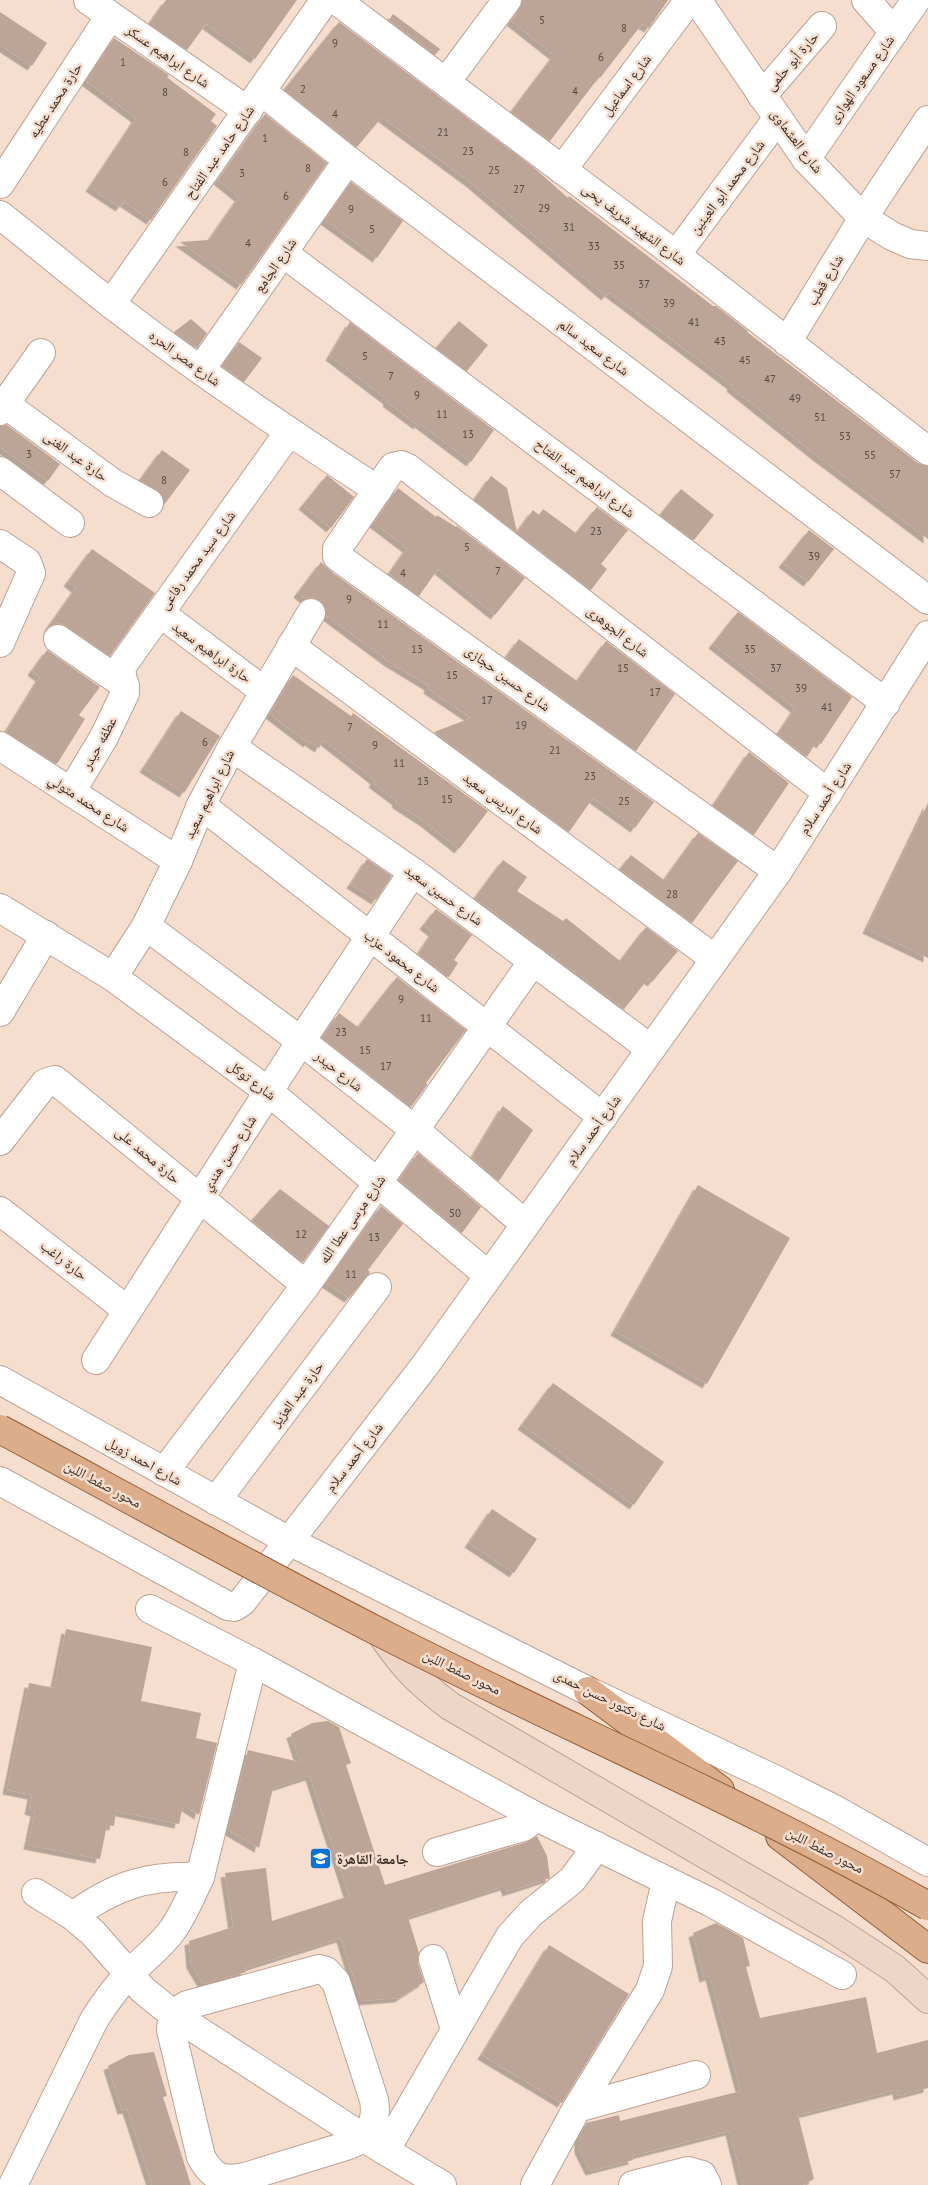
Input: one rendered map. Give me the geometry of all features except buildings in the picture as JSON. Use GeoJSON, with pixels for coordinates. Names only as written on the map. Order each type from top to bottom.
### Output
{"type":"FeatureCollection","features":[{"type":"Feature","properties":{"kind":"main road","name":"محور صفط اللبن"},"geometry":{"type":"LineString","coordinates":[[0,1429],[380,1632],[751,1811],[861,1868],[928,1906]]}},
{"type":"Feature","properties":{"kind":"main road"},"geometry":{"type":"LineString","coordinates":[[588,1691],[928,1949]]}},
{"type":"Feature","properties":{"kind":"street","name":"شارع ابراهيم عسكر"},"geometry":{"type":"LineString","coordinates":[[88,0],[110,16],[255,101]]}},
{"type":"Feature","properties":{"kind":"street","name":"شارع حامد عبد الفتاح"},"geometry":{"type":"LineString","coordinates":[[111,304],[325,0]]}},
{"type":"Feature","properties":{"kind":"street","name":"شارع الشهيد شريف يحى"},"geometry":{"type":"LineString","coordinates":[[336,0],[676,255],[787,342],[925,441]]}},
{"type":"Feature","properties":{"kind":"street"},"geometry":{"type":"LineString","coordinates":[[446,82],[507,0]]}},
{"type":"Feature","properties":{"kind":"street"},"geometry":{"type":"LineString","coordinates":[[866,0],[894,32]]}},
{"type":"Feature","properties":{"kind":"street","name":"شارع مسعود الهوارى"},"geometry":{"type":"LineString","coordinates":[[806,159],[916,0]]}},
{"type":"Feature","properties":{"kind":"street","name":"شارع العشماوى"},"geometry":{"type":"LineString","coordinates":[[702,3],[762,96],[806,159],[863,218],[892,236],[910,244],[928,246]]}},
{"type":"Feature","properties":{"kind":"street","name":"شارع اسماعيل"},"geometry":{"type":"LineString","coordinates":[[562,170],[702,3]]}},
{"type":"Feature","properties":{"kind":"street","name":"حارة محمد عطيه"},"geometry":{"type":"LineString","coordinates":[[0,184],[110,16]]}},
{"type":"Feature","properties":{"kind":"street","name":"حارة أبو حلمى"},"geometry":{"type":"LineString","coordinates":[[762,96],[822,26]]}},
{"type":"Feature","properties":{"kind":"street","name":"شارع سعيد سالم"},"geometry":{"type":"LineString","coordinates":[[255,101],[348,160],[928,600]]}},
{"type":"Feature","properties":{"kind":"street","name":"شارع محمد أبو العينين"},"geometry":{"type":"LineString","coordinates":[[676,255],[778,118]]}},
{"type":"Feature","properties":{"kind":"street","name":"شارع قطب"},"geometry":{"type":"LineString","coordinates":[[787,342],[863,218],[928,120]]}},
{"type":"Feature","properties":{"kind":"street","name":"شارع الجامع"},"geometry":{"type":"LineString","coordinates":[[201,369],[348,160]]}},
{"type":"Feature","properties":{"kind":"street","name":"شارع مصر الحره"},"geometry":{"type":"LineString","coordinates":[[0,215],[111,304],[289,432],[378,490]]}},
{"type":"Feature","properties":{"kind":"street","name":"شارع ابراهيم عبد الفتاح"},"geometry":{"type":"LineString","coordinates":[[283,253],[886,703]]}},
{"type":"Feature","properties":{"kind":"street"},"geometry":{"type":"LineString","coordinates":[[3,408],[41,353]]}},
{"type":"Feature","properties":{"kind":"street","name":"حارة عبد الغنى"},"geometry":{"type":"LineString","coordinates":[[3,408],[113,483],[149,503]]}},
{"type":"Feature","properties":{"kind":"street","name":"شارع سيد محمد رفاعى"},"geometry":{"type":"LineString","coordinates":[[125,689],[120,673],[122,666],[289,432]]}},
{"type":"Feature","properties":{"kind":"street","name":"شارع حسين حجازى"},"geometry":{"type":"LineString","coordinates":[[408,468],[401,465],[393,467],[337,549],[337,556],[778,871]]}},
{"type":"Feature","properties":{"kind":"street","name":"شارع الجوهرى"},"geometry":{"type":"LineString","coordinates":[[408,468],[828,793]]}},
{"type":"Feature","properties":{"kind":"street"},"geometry":{"type":"LineString","coordinates":[[0,471],[70,523]]}},
{"type":"Feature","properties":{"kind":"street"},"geometry":{"type":"LineString","coordinates":[[0,544],[27,562],[31,573],[0,643]]}},
{"type":"Feature","properties":{"kind":"street","name":"حارة ابراهيم سعيد"},"geometry":{"type":"LineString","coordinates":[[160,613],[264,691]]}},
{"type":"Feature","properties":{"kind":"street","name":"شارع ابراهيم سعيد"},"geometry":{"type":"LineString","coordinates":[[113,977],[146,926],[178,861],[201,805],[232,746],[310,613]]}},
{"type":"Feature","properties":{"kind":"street","name":"شارع أحمد سلام"},"geometry":{"type":"LineString","coordinates":[[0,1481],[228,1606],[234,1607],[242,1602],[426,1364],[715,960],[778,871],[928,636]]}},
{"type":"Feature","properties":{"kind":"street"},"geometry":{"type":"LineString","coordinates":[[58,639],[125,689]]}},
{"type":"Feature","properties":{"kind":"street","name":"شارع ادريس سعيد"},"geometry":{"type":"LineString","coordinates":[[291,646],[715,960]]}},
{"type":"Feature","properties":{"kind":"street","name":"عطفه حيدر"},"geometry":{"type":"LineString","coordinates":[[71,792],[104,737],[125,689]]}},
{"type":"Feature","properties":{"kind":"street","name":"شارع محمد متولي"},"geometry":{"type":"LineString","coordinates":[[0,746],[178,861]]}},
{"type":"Feature","properties":{"kind":"street","name":"شارع حسين سعيد"},"geometry":{"type":"LineString","coordinates":[[232,746],[413,872],[651,1049]]}},
{"type":"Feature","properties":{"kind":"street","name":"شارع محمود عزب"},"geometry":{"type":"LineString","coordinates":[[201,805],[603,1117]]}},
{"type":"Feature","properties":{"kind":"street","name":"شارع حسن هندي"},"geometry":{"type":"LineString","coordinates":[[96,1360],[301,1041],[413,872]]}},
{"type":"Feature","properties":{"kind":"street","name":"شارع توكل"},"geometry":{"type":"LineString","coordinates":[[0,908],[113,977],[269,1092],[488,1275]]}},
{"type":"Feature","properties":{"kind":"street","name":"شارع حيدر"},"geometry":{"type":"LineString","coordinates":[[146,926],[301,1041],[416,1130],[525,1224]]}},
{"type":"Feature","properties":{"kind":"street"},"geometry":{"type":"LineString","coordinates":[[0,1012],[46,936]]}},
{"type":"Feature","properties":{"kind":"street","name":"شارع مرسى عطا الله"},"geometry":{"type":"LineString","coordinates":[[164,1472],[306,1285],[533,961]]}},
{"type":"Feature","properties":{"kind":"street","name":"حارة محمد على"},"geometry":{"type":"LineString","coordinates":[[9,1110],[45,1083],[56,1080],[306,1285]]}},
{"type":"Feature","properties":{"kind":"street"},"geometry":{"type":"LineString","coordinates":[[0,1141],[9,1110]]}},
{"type":"Feature","properties":{"kind":"street","name":"حارة راغب"},"geometry":{"type":"LineString","coordinates":[[0,1211],[127,1310]]}},
{"type":"Feature","properties":{"kind":"street","name":"حارة عبد العزيز"},"geometry":{"type":"LineString","coordinates":[[216,1501],[377,1287]]}},
{"type":"Feature","properties":{"kind":"street","name":"شارع احمد زويل"},"geometry":{"type":"LineString","coordinates":[[0,1380],[289,1540]]}},
{"type":"Feature","properties":{"kind":"street","name":"شارع دكتور حسن حمدى"},"geometry":{"type":"LineString","coordinates":[[289,1540],[588,1691],[791,1788],[874,1831],[928,1862]]}},
{"type":"Feature","properties":{"kind":"street"},"geometry":{"type":"LineString","coordinates":[[150,1609],[253,1662],[537,1817],[712,1903],[842,1975]]}},
{"type":"Feature","properties":{"kind":"street"},"geometry":{"type":"LineString","coordinates":[[380,1632],[402,1664],[414,1677],[450,1706],[834,1928],[894,1968],[928,1998]]}},
{"type":"Feature","properties":{"kind":"street"},"geometry":{"type":"LineString","coordinates":[[13,2185],[94,2020],[109,1995],[128,1974],[152,1955],[171,1932],[187,1906],[200,1877],[253,1662]]}},
{"type":"Feature","properties":{"kind":"street"},"geometry":{"type":"LineString","coordinates":[[437,1852],[523,1827],[537,1817]]}},
{"type":"Feature","properties":{"kind":"street"},"geometry":{"type":"LineString","coordinates":[[374,2144],[455,2029],[510,1936],[530,1913],[572,1880],[597,1846]]}},
{"type":"Feature","properties":{"kind":"street"},"geometry":{"type":"LineString","coordinates":[[73,1916],[94,1900],[118,1888],[163,1877],[200,1877]]}},
{"type":"Feature","properties":{"kind":"street"},"geometry":{"type":"LineString","coordinates":[[535,2185],[577,2108],[655,1979],[658,1966],[657,1921],[666,1881]]}},
{"type":"Feature","properties":{"kind":"street"},"geometry":{"type":"LineString","coordinates":[[36,1893],[73,1916],[100,1940],[128,1974],[158,2003],[174,2015],[374,2144],[442,2185]]}},
{"type":"Feature","properties":{"kind":"street"},"geometry":{"type":"LineString","coordinates":[[433,1959],[455,2029]]}},
{"type":"Feature","properties":{"kind":"street"},"geometry":{"type":"LineString","coordinates":[[319,1969],[326,1971],[336,1982],[374,2100],[376,2110],[375,2121],[370,2130],[374,2144],[356,2143],[232,2180],[218,2177],[208,2168],[201,2157],[171,2030],[174,2015],[187,2005],[311,1970],[319,1969]]}},
{"type":"Feature","properties":{"kind":"street"},"geometry":{"type":"LineString","coordinates":[[577,2108],[696,2075]]}},
{"type":"Feature","properties":{"kind":"street"},"geometry":{"type":"LineString","coordinates":[[633,2185],[688,2171],[698,2172],[702,2175],[707,2185]]}},
{"type":"Feature","properties":{"kind":"place","name":"جامعة القاهرة"},"geometry":{"type":"Point","coordinates":[321,1859]}}]}
